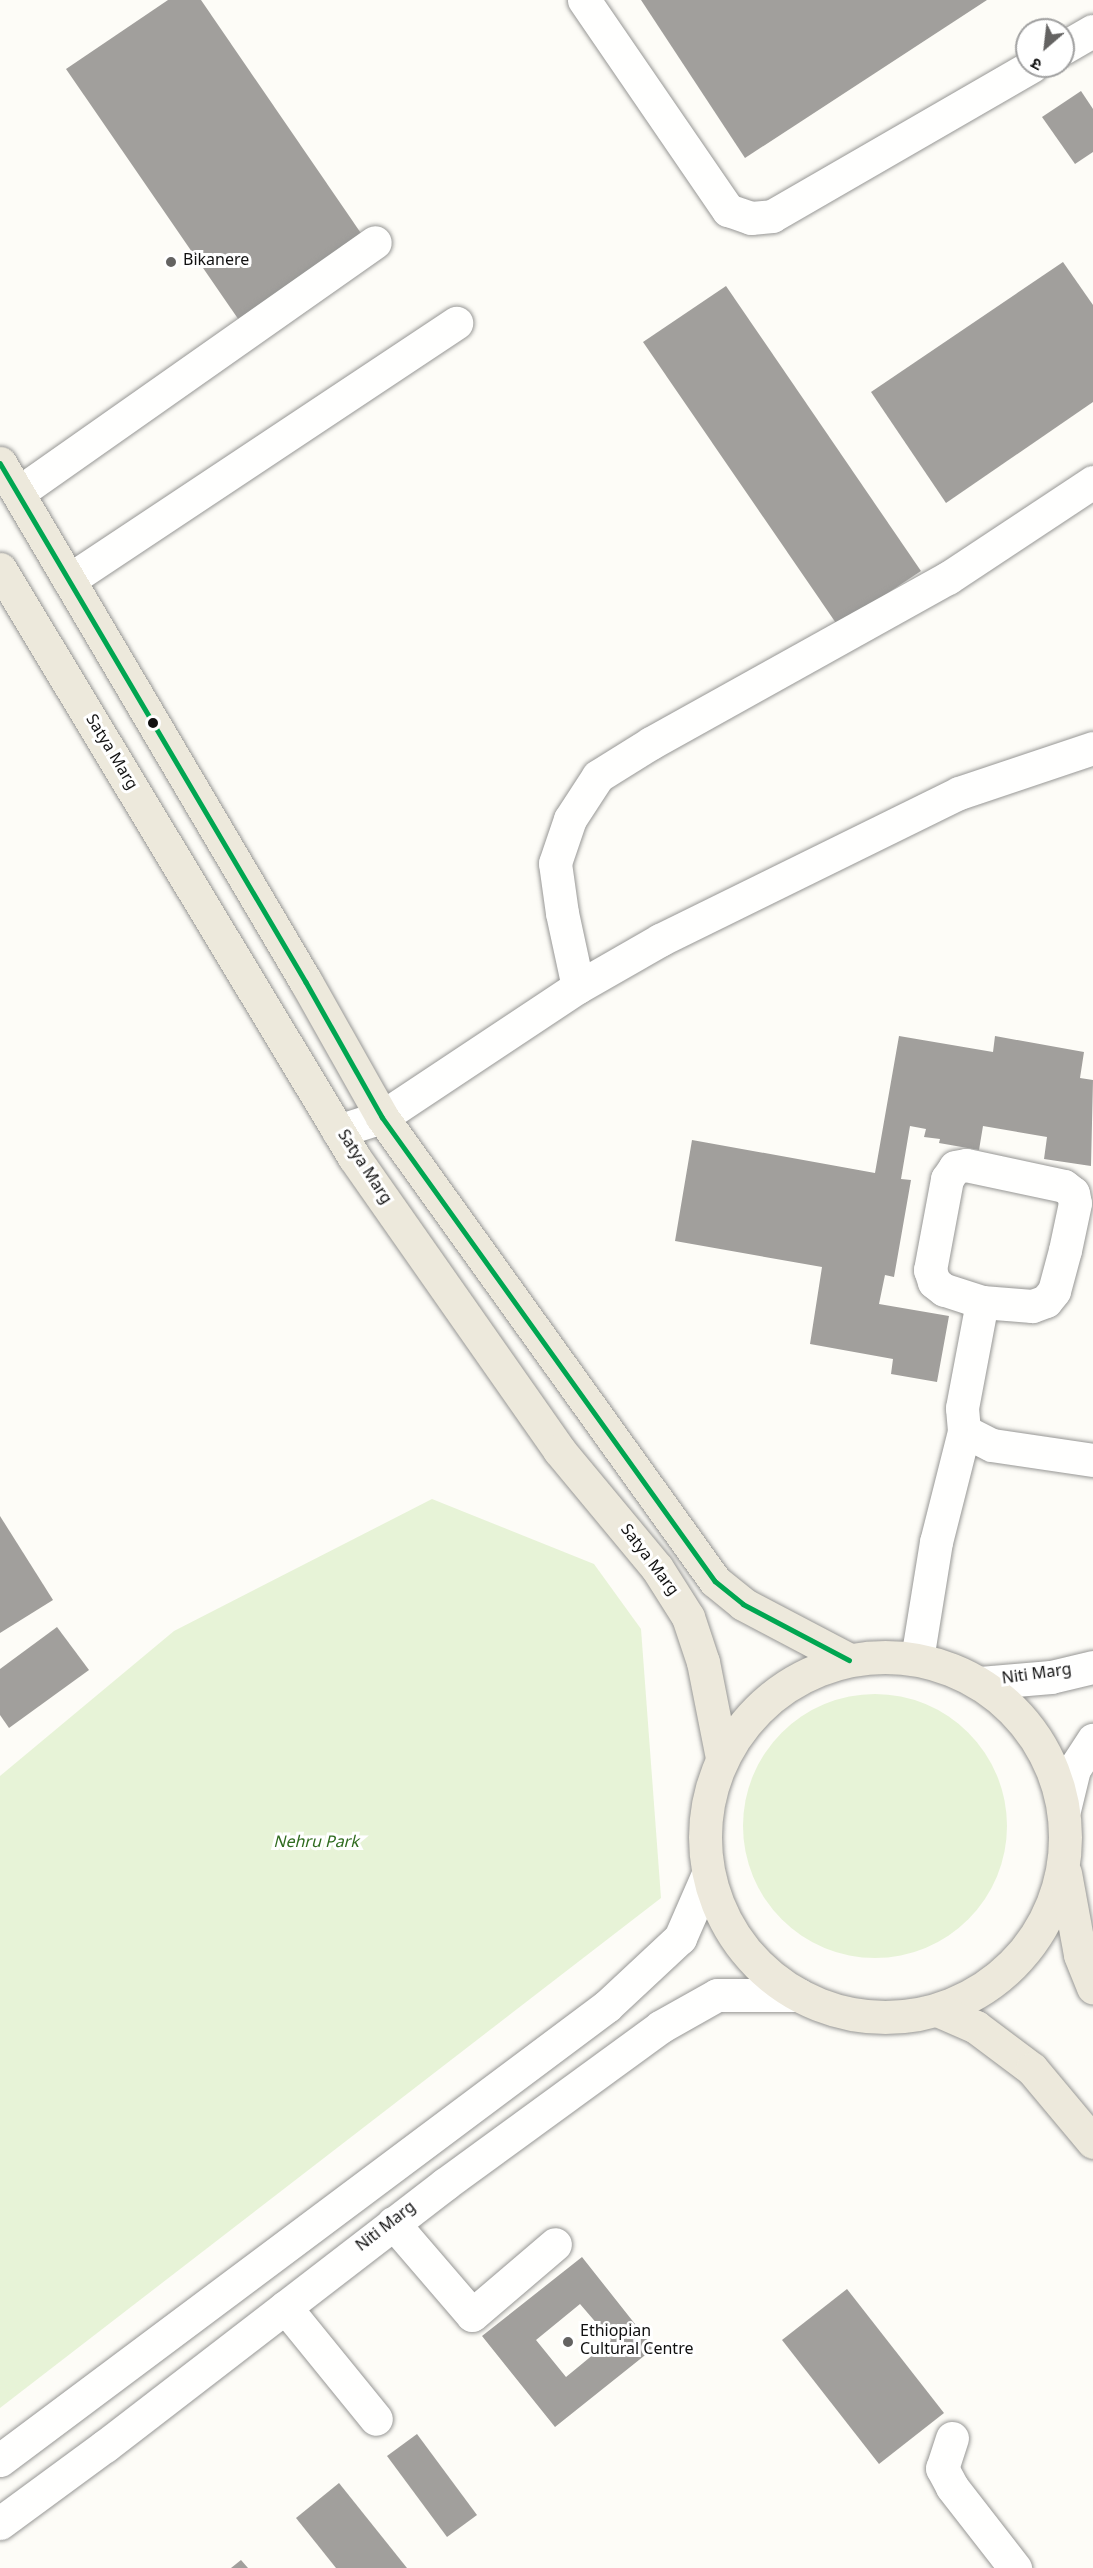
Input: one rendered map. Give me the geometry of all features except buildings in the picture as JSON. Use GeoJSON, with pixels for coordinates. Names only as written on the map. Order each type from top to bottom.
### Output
{"type":"FeatureCollection","features":[{"type":"Feature","properties":{"kind":"main road"},"geometry":{"type":"LineString","coordinates":[[0,463],[300,972],[382,1117],[715,1581],[743,1604],[849,1660]]}},
{"type":"Feature","properties":{"kind":"main road","name":"Satya Marg"},"geometry":{"type":"LineString","coordinates":[[0,569],[354,1157],[559,1450],[657,1568],[688,1617],[703,1662],[722,1758]]}},
{"type":"Feature","properties":{"kind":"main road"},"geometry":{"type":"LineString","coordinates":[[883,1656],[917,1659],[950,1668],[980,1683],[1011,1707],[1036,1738],[1054,1772],[1064,1809],[1067,1839],[1064,1869],[1049,1914],[1030,1947],[989,1986],[964,2001],[937,2010],[890,2018],[843,2012],[799,1995],[773,1978],[750,1957],[732,1932],[717,1904],[708,1874],[704,1827],[713,1779],[739,1729],[762,1704],[788,1684],[817,1669],[849,1660],[883,1656]]}},
{"type":"Feature","properties":{"kind":"main road"},"geometry":{"type":"LineString","coordinates":[[1064,1869],[1080,1955],[1093,1988]]}},
{"type":"Feature","properties":{"kind":"main road"},"geometry":{"type":"LineString","coordinates":[[937,2010],[976,2027],[1032,2069],[1093,2142]]}},
{"type":"Feature","properties":{"kind":"street"},"geometry":{"type":"LineString","coordinates":[[584,0],[728,210],[751,218],[772,216],[1015,76]]}},
{"type":"Feature","properties":{"kind":"street"},"geometry":{"type":"LineString","coordinates":[[1075,41],[1093,31]]}},
{"type":"Feature","properties":{"kind":"street"},"geometry":{"type":"LineString","coordinates":[[18,493],[375,242]]}},
{"type":"Feature","properties":{"kind":"street"},"geometry":{"type":"LineString","coordinates":[[69,580],[456,323]]}},
{"type":"Feature","properties":{"kind":"street"},"geometry":{"type":"LineString","coordinates":[[578,987],[562,913],[555,863],[570,819],[598,776],[651,743],[948,578],[1093,482]]}},
{"type":"Feature","properties":{"kind":"street"},"geometry":{"type":"LineString","coordinates":[[338,1131],[382,1117],[578,987],[660,940],[958,794],[1093,748]]}},
{"type":"Feature","properties":{"kind":"street"},"geometry":{"type":"LineString","coordinates":[[966,1165],[1064,1186],[1073,1193],[1075,1203],[1054,1292],[1046,1301],[1032,1306],[982,1302],[944,1290],[934,1282],[930,1270],[947,1179],[955,1167],[966,1165]]}},
{"type":"Feature","properties":{"kind":"street"},"geometry":{"type":"LineString","coordinates":[[917,1659],[936,1542],[964,1431],[962,1408],[982,1302]]}},
{"type":"Feature","properties":{"kind":"street"},"geometry":{"type":"LineString","coordinates":[[964,1431],[992,1445],[1093,1460]]}},
{"type":"Feature","properties":{"kind":"street","name":"Niti Marg"},"geometry":{"type":"LineString","coordinates":[[980,1683],[1051,1677],[1093,1667]]}},
{"type":"Feature","properties":{"kind":"street"},"geometry":{"type":"LineString","coordinates":[[1064,1809],[1074,1769],[1093,1740]]}},
{"type":"Feature","properties":{"kind":"street"},"geometry":{"type":"LineString","coordinates":[[0,2460],[607,2006],[680,1938],[708,1874]]}},
{"type":"Feature","properties":{"kind":"street","name":"Niti Marg"},"geometry":{"type":"LineString","coordinates":[[0,2523],[105,2446],[393,2223],[660,2027],[717,1995],[799,1995]]}},
{"type":"Feature","properties":{"kind":"street"},"geometry":{"type":"LineString","coordinates":[[393,2223],[472,2315],[555,2244]]}},
{"type":"Feature","properties":{"kind":"street"},"geometry":{"type":"LineString","coordinates":[[285,2307],[376,2419]]}},
{"type":"Feature","properties":{"kind":"street"},"geometry":{"type":"LineString","coordinates":[[952,2438],[942,2468],[952,2487],[1015,2568]]}},
{"type":"Feature","properties":{"kind":"green space","name":"Nehru Park"},"geometry":{"type":"Polygon","coordinates":[[[432,1499],[594,1564],[641,1629],[661,1898],[0,2408],[0,1776],[174,1631],[432,1499]]]}},
{"type":"Feature","properties":{"kind":"green space"},"geometry":{"type":"Polygon","coordinates":[[[875,1694],[901,1697],[926,1704],[959,1724],[977,1742],[997,1775],[1004,1800],[1007,1826],[1004,1852],[997,1877],[977,1910],[959,1928],[926,1948],[901,1955],[875,1958],[849,1955],[824,1948],[791,1928],[773,1910],[753,1877],[746,1852],[743,1826],[746,1800],[753,1775],[773,1742],[791,1724],[824,1704],[849,1697],[875,1694]]]}},
{"type":"Feature","properties":{"kind":"transit line"},"geometry":{"type":"LineString","coordinates":[[0,463],[306,982],[382,1117],[715,1581],[743,1604],[849,1660]]}},
{"type":"Feature","properties":{"kind":"place","name":"Bikanere"},"geometry":{"type":"Point","coordinates":[171,262]}},
{"type":"Feature","properties":{"kind":"place","name":"Ethiopian Cultural Centre"},"geometry":{"type":"Point","coordinates":[568,2342]}}]}
